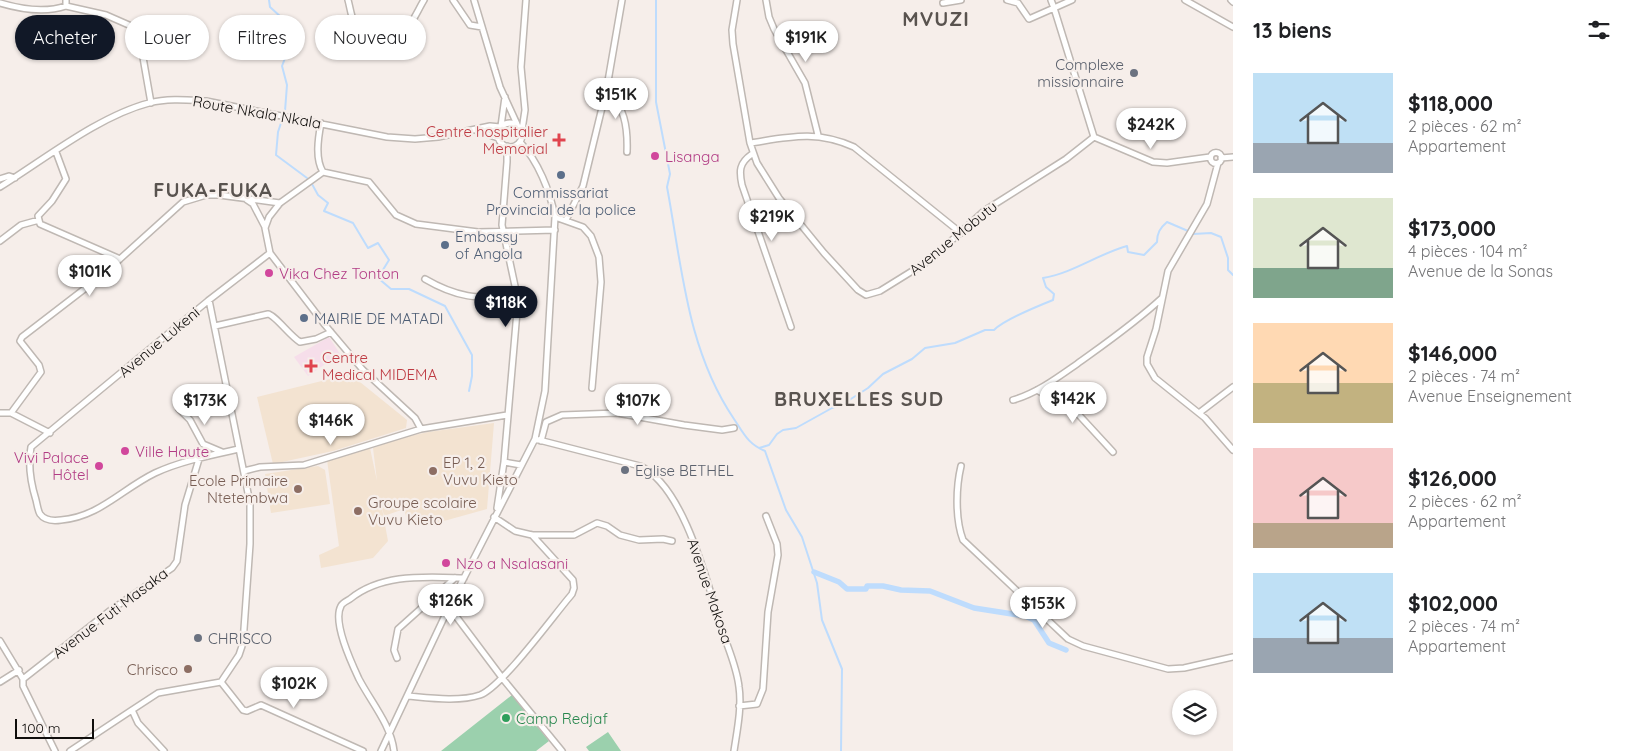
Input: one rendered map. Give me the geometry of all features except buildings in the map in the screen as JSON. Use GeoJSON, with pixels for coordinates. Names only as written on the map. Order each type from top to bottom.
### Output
{"type":"FeatureCollection","features":[{"type":"Feature","properties":{"kind":"street"},"geometry":{"type":"LineString","coordinates":[[66,0],[66,6]]}},
{"type":"Feature","properties":{"kind":"street"},"geometry":{"type":"LineString","coordinates":[[348,0],[354,23],[366,38],[377,43],[387,43],[404,34],[424,0]]}},
{"type":"Feature","properties":{"kind":"street"},"geometry":{"type":"LineString","coordinates":[[452,0],[470,25],[482,27]]}},
{"type":"Feature","properties":{"kind":"street"},"geometry":{"type":"LineString","coordinates":[[474,0],[505,96],[517,124],[522,130]]}},
{"type":"Feature","properties":{"kind":"street"},"geometry":{"type":"LineString","coordinates":[[526,0],[521,67],[525,110],[520,142],[533,159],[551,200],[555,217],[545,391],[538,440]]}},
{"type":"Feature","properties":{"kind":"street"},"geometry":{"type":"LineString","coordinates":[[566,220],[583,186],[607,87],[622,0]]}},
{"type":"Feature","properties":{"kind":"street","name":"Avenue Mobutu"},"geometry":{"type":"LineString","coordinates":[[737,0],[732,30],[732,44],[752,154],[779,198],[836,266],[858,290],[866,295],[880,291],[930,260],[984,211],[1066,159],[1094,137]]}},
{"type":"Feature","properties":{"kind":"street"},"geometry":{"type":"LineString","coordinates":[[766,0],[769,17],[774,29],[804,83],[818,135]]}},
{"type":"Feature","properties":{"kind":"street"},"geometry":{"type":"LineString","coordinates":[[943,2],[961,0]]}},
{"type":"Feature","properties":{"kind":"street"},"geometry":{"type":"LineString","coordinates":[[1007,0],[1018,3],[1029,19],[1072,0]]}},
{"type":"Feature","properties":{"kind":"street"},"geometry":{"type":"LineString","coordinates":[[1051,0],[1094,137],[1153,162],[1167,163],[1210,157],[1216,152],[1220,161],[1207,204],[1168,271],[1156,329],[1148,352],[1148,364],[1161,384],[1199,413],[1233,450]]}},
{"type":"Feature","properties":{"kind":"street"},"geometry":{"type":"LineString","coordinates":[[1185,0],[1233,27]]}},
{"type":"Feature","properties":{"kind":"street"},"geometry":{"type":"LineString","coordinates":[[0,3],[14,8],[38,10],[66,6],[106,14],[138,29],[151,102]]}},
{"type":"Feature","properties":{"kind":"street"},"geometry":{"type":"LineString","coordinates":[[607,87],[625,116],[628,128],[627,152]]}},
{"type":"Feature","properties":{"kind":"street"},"geometry":{"type":"LineString","coordinates":[[498,138],[505,96]]}},
{"type":"Feature","properties":{"kind":"street","name":"Route Nkala Nkala"},"geometry":{"type":"LineString","coordinates":[[0,187],[106,120],[151,102],[206,101],[387,137],[415,139],[501,126]]}},
{"type":"Feature","properties":{"kind":"street"},"geometry":{"type":"LineString","coordinates":[[501,126],[509,122],[517,124]]}},
{"type":"Feature","properties":{"kind":"street"},"geometry":{"type":"LineString","coordinates":[[321,123],[318,138],[318,164],[323,172],[369,182],[396,215],[416,224],[478,232],[555,230]]}},
{"type":"Feature","properties":{"kind":"street"},"geometry":{"type":"LineString","coordinates":[[381,751],[494,517],[504,462],[518,298],[502,230],[501,212],[507,162],[506,146],[498,138],[475,130]]}},
{"type":"Feature","properties":{"kind":"street"},"geometry":{"type":"LineString","coordinates":[[750,143],[818,135],[854,147],[961,233]]}},
{"type":"Feature","properties":{"kind":"street"},"geometry":{"type":"LineString","coordinates":[[506,146],[517,145],[520,142]]}},
{"type":"Feature","properties":{"kind":"street"},"geometry":{"type":"LineString","coordinates":[[56,152],[66,179],[52,202],[38,216],[40,224],[120,259]]}},
{"type":"Feature","properties":{"kind":"street"},"geometry":{"type":"LineString","coordinates":[[752,154],[743,160],[740,172],[742,186],[791,327]]}},
{"type":"Feature","properties":{"kind":"street"},"geometry":{"type":"LineString","coordinates":[[1210,157],[1212,162],[1233,157]]}},
{"type":"Feature","properties":{"kind":"street"},"geometry":{"type":"LineString","coordinates":[[265,228],[269,217],[280,203],[323,172]]}},
{"type":"Feature","properties":{"kind":"street"},"geometry":{"type":"LineString","coordinates":[[0,179],[15,178]]}},
{"type":"Feature","properties":{"kind":"street"},"geometry":{"type":"LineString","coordinates":[[11,413],[41,372],[39,365],[20,341],[22,337],[120,259],[183,202],[206,195],[244,197],[280,203]]}},
{"type":"Feature","properties":{"kind":"street"},"geometry":{"type":"LineString","coordinates":[[244,197],[253,204],[265,228],[270,253],[331,332],[364,370],[415,418],[421,429]]}},
{"type":"Feature","properties":{"kind":"street"},"geometry":{"type":"LineString","coordinates":[[555,217],[587,230],[598,252],[601,267],[592,388]]}},
{"type":"Feature","properties":{"kind":"street"},"geometry":{"type":"LineString","coordinates":[[0,241],[20,225],[39,220]]}},
{"type":"Feature","properties":{"kind":"street","name":"Avenue Lukeni"},"geometry":{"type":"LineString","coordinates":[[239,449],[198,459],[147,477],[105,506],[88,515],[72,519],[48,520],[40,514],[33,490],[31,447],[208,300],[270,253]]}},
{"type":"Feature","properties":{"kind":"street"},"geometry":{"type":"LineString","coordinates":[[425,279],[445,291],[461,296],[518,298]]}},
{"type":"Feature","properties":{"kind":"street"},"geometry":{"type":"LineString","coordinates":[[1013,400],[1037,390],[1131,326],[1163,298]]}},
{"type":"Feature","properties":{"kind":"street"},"geometry":{"type":"LineString","coordinates":[[70,751],[158,693],[221,682],[239,655],[243,643],[251,513],[215,326],[208,300]]}},
{"type":"Feature","properties":{"kind":"street"},"geometry":{"type":"LineString","coordinates":[[215,326],[268,314],[273,315],[283,329],[300,342],[316,339],[331,332]]}},
{"type":"Feature","properties":{"kind":"street"},"geometry":{"type":"LineString","coordinates":[[1199,413],[1233,387]]}},
{"type":"Feature","properties":{"kind":"street"},"geometry":{"type":"LineString","coordinates":[[1037,390],[1078,414],[1105,441],[1113,452]]}},
{"type":"Feature","properties":{"kind":"street"},"geometry":{"type":"LineString","coordinates":[[180,409],[190,420],[203,444],[223,453]]}},
{"type":"Feature","properties":{"kind":"street"},"geometry":{"type":"LineString","coordinates":[[0,413],[11,413],[50,433]]}},
{"type":"Feature","properties":{"kind":"street"},"geometry":{"type":"LineString","coordinates":[[496,511],[521,465],[538,440],[546,422],[562,415],[624,414],[722,430],[734,428]]}},
{"type":"Feature","properties":{"kind":"street"},"geometry":{"type":"LineString","coordinates":[[244,471],[260,467],[304,465],[421,429],[507,415]]}},
{"type":"Feature","properties":{"kind":"street","name":"Avenue Makosa"},"geometry":{"type":"LineString","coordinates":[[538,440],[640,466],[650,470],[658,478],[691,535],[712,593],[737,674],[739,706],[734,751]]}},
{"type":"Feature","properties":{"kind":"street","name":"Avenue Futi Masaka"},"geometry":{"type":"LineString","coordinates":[[23,679],[111,610],[172,568],[177,561],[185,505],[198,459]]}},
{"type":"Feature","properties":{"kind":"street"},"geometry":{"type":"LineString","coordinates":[[504,462],[521,465]]}},
{"type":"Feature","properties":{"kind":"street"},"geometry":{"type":"LineString","coordinates":[[961,466],[959,476],[959,528],[963,540],[1068,639],[1122,658],[1168,669],[1184,668],[1233,657]]}},
{"type":"Feature","properties":{"kind":"street"},"geometry":{"type":"LineString","coordinates":[[739,706],[757,704],[763,689],[768,612],[778,555],[777,544],[766,516]]}},
{"type":"Feature","properties":{"kind":"street"},"geometry":{"type":"LineString","coordinates":[[494,517],[515,531],[532,535],[574,535],[597,523],[607,526],[620,534],[639,540],[663,539],[672,541]]}},
{"type":"Feature","properties":{"kind":"street"},"geometry":{"type":"LineString","coordinates":[[408,696],[451,698],[479,695],[503,678],[572,594],[574,588],[573,580],[532,535]]}},
{"type":"Feature","properties":{"kind":"street"},"geometry":{"type":"LineString","coordinates":[[394,751],[390,734],[349,657],[343,638],[339,614],[341,605],[356,594],[392,580],[410,577],[464,578]]}},
{"type":"Feature","properties":{"kind":"street"},"geometry":{"type":"LineString","coordinates":[[397,658],[394,650],[398,629],[456,578]]}},
{"type":"Feature","properties":{"kind":"street"},"geometry":{"type":"LineString","coordinates":[[449,608],[562,751]]}},
{"type":"Feature","properties":{"kind":"street"},"geometry":{"type":"LineString","coordinates":[[0,641],[19,670],[23,679],[23,686],[55,751]]}},
{"type":"Feature","properties":{"kind":"street"},"geometry":{"type":"LineString","coordinates":[[0,682],[19,670]]}},
{"type":"Feature","properties":{"kind":"street"},"geometry":{"type":"LineString","coordinates":[[221,682],[243,710],[247,711],[260,705],[363,751]]}},
{"type":"Feature","properties":{"kind":"street"},"geometry":{"type":"LineString","coordinates":[[132,710],[138,724],[164,751]]}},
{"type":"Feature","properties":{"kind":"shaded area","name":"Centre Medical MIDEMA"},"geometry":{"type":"Polygon","coordinates":[[[329,337],[340,354],[308,376],[294,357],[329,337]]]}},
{"type":"Feature","properties":{"kind":"shaded area"},"geometry":{"type":"Polygon","coordinates":[[[350,374],[407,420],[406,428],[333,451],[273,464],[257,397],[350,374]]]}},
{"type":"Feature","properties":{"kind":"shaded area","name":"EP 1, 2 Vuvu Kieto"},"geometry":{"type":"Polygon","coordinates":[[[494,423],[487,509],[426,526],[407,520],[404,509],[384,516],[381,503],[388,541],[373,558],[321,568],[319,555],[339,546],[327,460],[370,448],[377,481],[373,448],[401,438],[428,432],[494,423]]]}},
{"type":"Feature","properties":{"kind":"shaded area","name":"Ecole Primaire Ntetembwa"},"geometry":{"type":"Polygon","coordinates":[[[318,466],[325,470],[330,504],[271,513],[265,474],[318,466]]]}},
{"type":"Feature","properties":{"kind":"green space","name":"Camp Redjaf"},"geometry":{"type":"Polygon","coordinates":[[[512,695],[549,741],[536,751],[441,751],[512,695]]]}},
{"type":"Feature","properties":{"kind":"green space"},"geometry":{"type":"Polygon","coordinates":[[[608,732],[621,751],[589,751],[586,747],[608,732]]]}},
{"type":"Feature","properties":{"kind":"waterway"},"geometry":{"type":"LineString","coordinates":[[269,0],[270,7],[282,18],[289,38],[289,48],[282,66],[287,85],[285,111]]}},
{"type":"Feature","properties":{"kind":"waterway"},"geometry":{"type":"LineString","coordinates":[[656,0],[656,102],[670,174],[667,187],[682,277],[696,336],[718,393],[747,438],[754,445],[765,451],[786,510],[802,537],[817,583],[822,620],[842,669],[841,751]]}},
{"type":"Feature","properties":{"kind":"waterway"},"geometry":{"type":"LineString","coordinates":[[282,120],[278,132],[276,155],[307,178]]}},
{"type":"Feature","properties":{"kind":"waterway"},"geometry":{"type":"LineString","coordinates":[[312,184],[318,195],[328,203],[324,211],[353,223],[368,248],[378,243],[389,260],[378,278],[391,289],[409,289],[445,306],[472,355],[472,376],[469,391]]}},
{"type":"Feature","properties":{"kind":"waterway"},"geometry":{"type":"LineString","coordinates":[[759,448],[769,445],[777,434],[783,430],[796,428],[843,404],[868,388],[883,374],[912,359],[925,348],[955,343],[985,330],[994,330],[1030,309],[1053,300],[1054,294],[1046,287],[1043,278],[1065,272],[1127,246],[1128,252],[1144,255],[1157,242],[1159,231],[1167,222],[1188,231]]}},
{"type":"Feature","properties":{"kind":"waterway"},"geometry":{"type":"LineString","coordinates":[[1193,234],[1211,233],[1221,237],[1228,258],[1228,270],[1233,275]]}},
{"type":"Feature","properties":{"kind":"waterway"},"geometry":{"type":"LineString","coordinates":[[814,572],[839,582],[847,589],[866,589],[867,586],[883,586],[901,590],[930,591],[974,608],[1025,616],[1034,620],[1049,643],[1066,650]]}},
{"type":"Feature","properties":{"kind":"place","name":"Complexe missionnaire"},"geometry":{"type":"Point","coordinates":[1134,73]}},
{"type":"Feature","properties":{"kind":"place","name":"Centre hospitalier Memorial"},"geometry":{"type":"Point","coordinates":[559,140]}},
{"type":"Feature","properties":{"kind":"place","name":"Lisanga"},"geometry":{"type":"Point","coordinates":[655,156]}},
{"type":"Feature","properties":{"kind":"place","name":"Commissariat Provincial de la police"},"geometry":{"type":"Point","coordinates":[561,175]}},
{"type":"Feature","properties":{"kind":"place","name":"Embassy of Angola"},"geometry":{"type":"Point","coordinates":[445,245]}},
{"type":"Feature","properties":{"kind":"place","name":"Vika Chez Tonton"},"geometry":{"type":"Point","coordinates":[269,273]}},
{"type":"Feature","properties":{"kind":"place","name":"MAIRIE DE MATADI"},"geometry":{"type":"Point","coordinates":[304,318]}},
{"type":"Feature","properties":{"kind":"place","name":"Centre Medical MIDEMA"},"geometry":{"type":"Point","coordinates":[311,366]}},
{"type":"Feature","properties":{"kind":"place","name":"Ville Haute"},"geometry":{"type":"Point","coordinates":[125,451]}},
{"type":"Feature","properties":{"kind":"place","name":"Vivi Palace Hôtel"},"geometry":{"type":"Point","coordinates":[99,466]}},
{"type":"Feature","properties":{"kind":"place","name":"Eglise BETHEL"},"geometry":{"type":"Point","coordinates":[625,470]}},
{"type":"Feature","properties":{"kind":"place","name":"EP 1, 2 Vuvu Kieto"},"geometry":{"type":"Point","coordinates":[433,471]}},
{"type":"Feature","properties":{"kind":"place","name":"Ecole Primaire Ntetembwa"},"geometry":{"type":"Point","coordinates":[298,489]}},
{"type":"Feature","properties":{"kind":"place","name":"Groupe scolaire Vuvu Kieto"},"geometry":{"type":"Point","coordinates":[358,511]}},
{"type":"Feature","properties":{"kind":"place","name":"Nzo a Nsalasani"},"geometry":{"type":"Point","coordinates":[446,563]}},
{"type":"Feature","properties":{"kind":"place","name":"CHRISCO"},"geometry":{"type":"Point","coordinates":[198,638]}},
{"type":"Feature","properties":{"kind":"place","name":"Chrisco"},"geometry":{"type":"Point","coordinates":[188,669]}},
{"type":"Feature","properties":{"kind":"place","name":"Camp Redjaf"},"geometry":{"type":"Point","coordinates":[506,718]}},
{"type":"Feature","properties":{"kind":"district","name":"MVUZI"},"geometry":{"type":"Point","coordinates":[936,18]}},
{"type":"Feature","properties":{"kind":"district","name":"FUKA-FUKA"},"geometry":{"type":"Point","coordinates":[213,189]}},
{"type":"Feature","properties":{"kind":"district","name":"BRUXELLES SUD"},"geometry":{"type":"Point","coordinates":[859,398]}}]}
